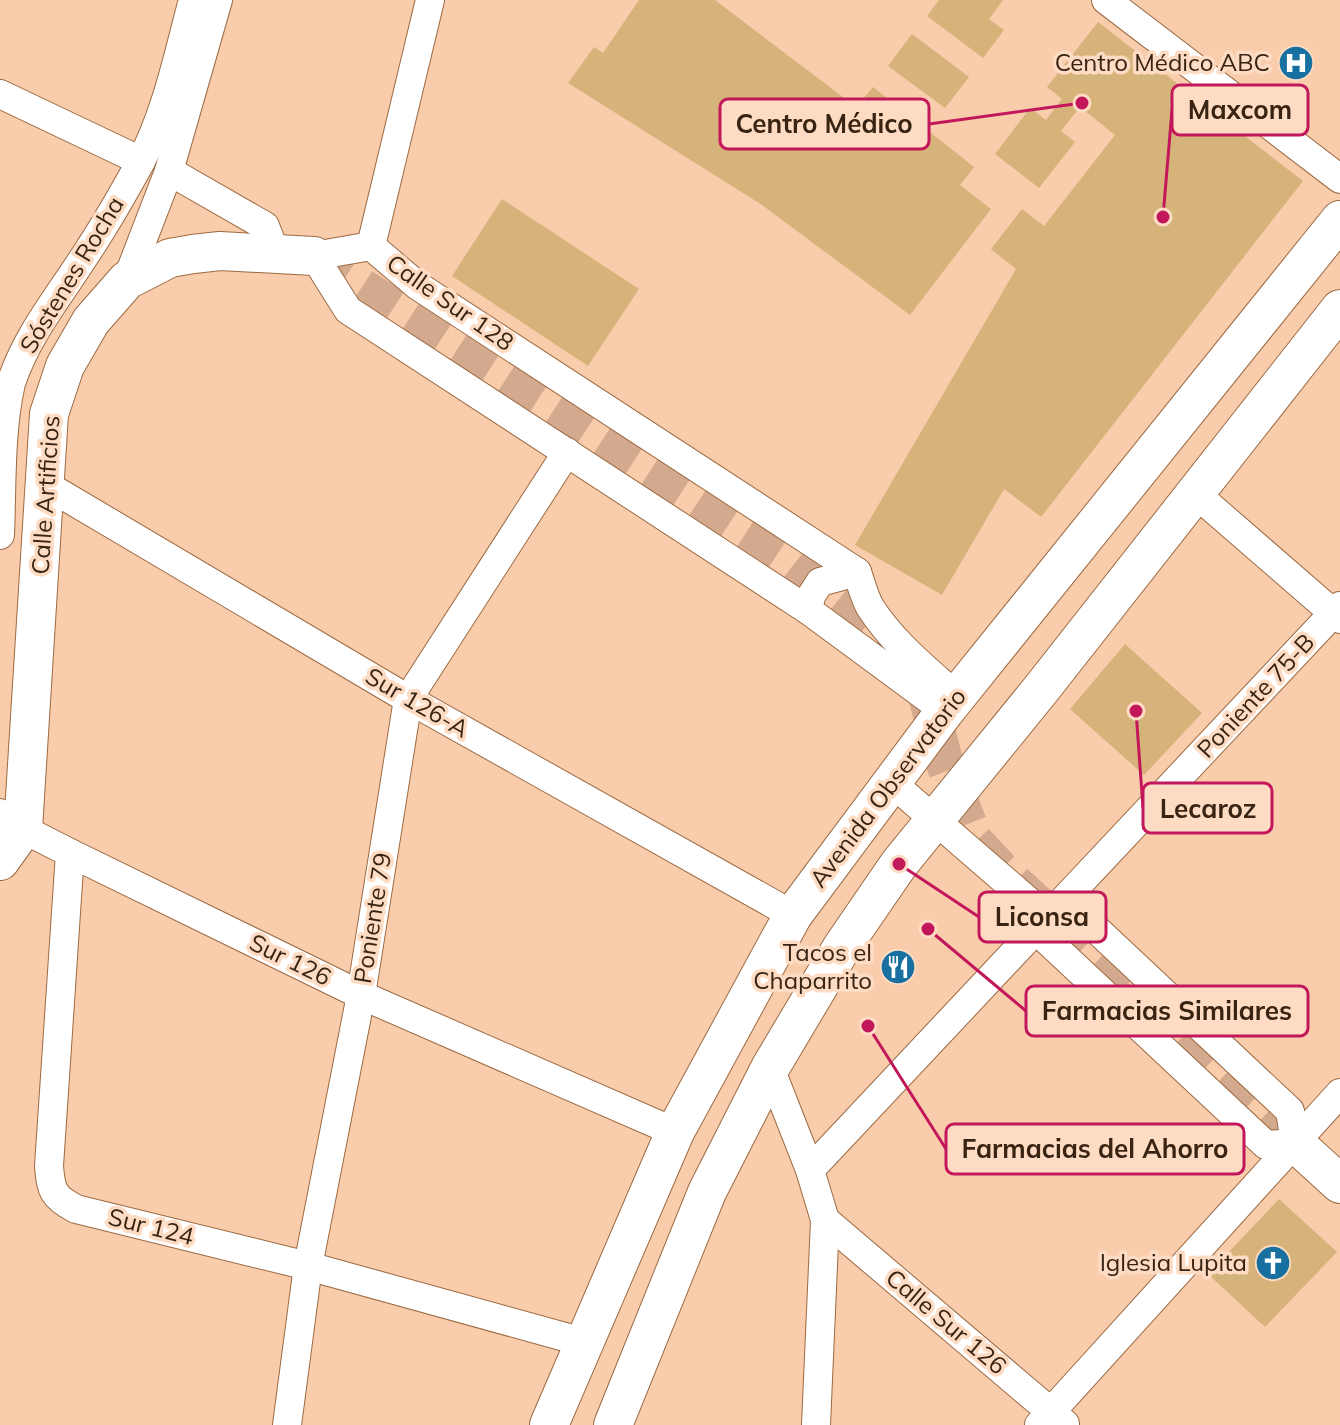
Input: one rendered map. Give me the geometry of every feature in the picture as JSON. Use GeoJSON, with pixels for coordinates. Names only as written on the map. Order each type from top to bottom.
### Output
{"type":"FeatureCollection","features":[{"type":"Feature","properties":{"kind":"main road","name":"Avenida Observatorio"},"geometry":{"type":"LineString","coordinates":[[549,1425],[675,1132],[793,915],[951,704],[1340,220]]}},
{"type":"Feature","properties":{"kind":"main road","name":"Calle Artificios"},"geometry":{"type":"LineString","coordinates":[[12,821],[46,485],[49,414],[65,366],[91,321],[127,280],[170,258],[220,251],[314,256]]}},
{"type":"Feature","properties":{"kind":"main road"},"geometry":{"type":"LineString","coordinates":[[613,1425],[707,1192],[770,1068],[842,947],[899,864],[1340,309]]}},
{"type":"Feature","properties":{"kind":"main road"},"geometry":{"type":"LineString","coordinates":[[0,861],[12,821]]}},
{"type":"Feature","properties":{"kind":"main road"},"geometry":{"type":"LineString","coordinates":[[1295,1143],[1340,1184]]}},
{"type":"Feature","properties":{"kind":"street","name":"Sóstenes Rocha"},"geometry":{"type":"LineString","coordinates":[[0,535],[2,427],[10,387],[24,349],[85,257],[141,161],[165,102],[193,0]]}},
{"type":"Feature","properties":{"kind":"street"},"geometry":{"type":"LineString","coordinates":[[127,280],[169,171],[218,0]]}},
{"type":"Feature","properties":{"kind":"street"},"geometry":{"type":"LineString","coordinates":[[371,246],[430,0]]}},
{"type":"Feature","properties":{"kind":"street"},"geometry":{"type":"LineString","coordinates":[[1106,0],[1340,179]]}},
{"type":"Feature","properties":{"kind":"street"},"geometry":{"type":"LineString","coordinates":[[0,94],[141,161]]}},
{"type":"Feature","properties":{"kind":"street"},"geometry":{"type":"LineString","coordinates":[[169,171],[265,226],[276,255]]}},
{"type":"Feature","properties":{"kind":"street","name":"Calle Sur 128"},"geometry":{"type":"LineString","coordinates":[[314,256],[371,246],[418,286],[857,572]]}},
{"type":"Feature","properties":{"kind":"street"},"geometry":{"type":"LineString","coordinates":[[314,256],[348,310],[951,704]]}},
{"type":"Feature","properties":{"kind":"street","name":"Poniente 79"},"geometry":{"type":"LineString","coordinates":[[287,1425],[308,1266],[361,995],[408,699],[567,452]]}},
{"type":"Feature","properties":{"kind":"street","name":"Sur 126-A"},"geometry":{"type":"LineString","coordinates":[[46,485],[408,699],[793,915]]}},
{"type":"Feature","properties":{"kind":"street"},"geometry":{"type":"LineString","coordinates":[[1196,494],[1338,612]]}},
{"type":"Feature","properties":{"kind":"street"},"geometry":{"type":"LineString","coordinates":[[808,610],[811,596],[820,582],[857,572],[868,604],[951,704]]}},
{"type":"Feature","properties":{"kind":"street","name":"Poniente 75-B"},"geometry":{"type":"LineString","coordinates":[[810,1170],[1338,612]]}},
{"type":"Feature","properties":{"kind":"street"},"geometry":{"type":"LineString","coordinates":[[891,782],[1048,918],[1290,1111],[1295,1143]]}},
{"type":"Feature","properties":{"kind":"street","name":"Sur 126"},"geometry":{"type":"LineString","coordinates":[[12,821],[70,853],[361,995],[675,1132]]}},
{"type":"Feature","properties":{"kind":"street","name":"Sur 124"},"geometry":{"type":"LineString","coordinates":[[70,853],[49,1166],[51,1188],[62,1202],[76,1209],[308,1266],[583,1342]]}},
{"type":"Feature","properties":{"kind":"street"},"geometry":{"type":"LineString","coordinates":[[1048,918],[1036,930],[1266,1145],[1295,1143]]}},
{"type":"Feature","properties":{"kind":"street"},"geometry":{"type":"LineString","coordinates":[[770,1068],[810,1170],[825,1220],[816,1425]]}},
{"type":"Feature","properties":{"kind":"street"},"geometry":{"type":"LineString","coordinates":[[1052,1421],[1340,1093]]}},
{"type":"Feature","properties":{"kind":"street","name":"Calle Sur 126"},"geometry":{"type":"LineString","coordinates":[[825,1220],[1052,1421]]}},
{"type":"Feature","properties":{"kind":"building"},"geometry":{"type":"Polygon","coordinates":[[[639,0],[715,0],[856,107],[873,87],[974,167],[960,185],[991,209],[910,315],[762,205],[568,83],[594,47],[603,53],[639,0]]]}},
{"type":"Feature","properties":{"kind":"building"},"geometry":{"type":"Polygon","coordinates":[[[939,0],[1003,0],[989,19],[1004,30],[983,58],[927,16],[939,0]]]}},
{"type":"Feature","properties":{"kind":"building"},"geometry":{"type":"Polygon","coordinates":[[[1098,22],[1303,181],[1041,517],[1004,489],[942,595],[855,545],[1016,269],[991,249],[1022,209],[1044,226],[1115,135],[1080,107],[1061,131],[1075,142],[1039,188],[995,154],[1030,108],[1046,120],[1062,99],[1047,87],[1098,22]]]}},
{"type":"Feature","properties":{"kind":"building"},"geometry":{"type":"Polygon","coordinates":[[[912,34],[969,77],[945,108],[888,66],[912,34]]]}},
{"type":"Feature","properties":{"kind":"building"},"geometry":{"type":"Polygon","coordinates":[[[502,199],[639,289],[588,366],[452,276],[502,199]]]}},
{"type":"Feature","properties":{"kind":"building"},"geometry":{"type":"Polygon","coordinates":[[[1125,644],[1202,713],[1144,775],[1070,709],[1125,644]]]}},
{"type":"Feature","properties":{"kind":"building","name":"Iglesia Lupita"},"geometry":{"type":"Polygon","coordinates":[[[1279,1199],[1337,1252],[1265,1327],[1208,1274],[1279,1199]]]}},
{"type":"Feature","properties":{"kind":"tunnel"},"geometry":{"type":"LineString","coordinates":[[314,256],[786,563],[887,644],[912,671],[927,696],[945,764],[975,842],[1005,874],[1295,1143]]}},
{"type":"Feature","properties":{"kind":"place","name":"Centro Médico ABC"},"geometry":{"type":"Point","coordinates":[1296,63]}},
{"type":"Feature","properties":{"kind":"place","name":"Centro Médico"},"geometry":{"type":"Point","coordinates":[1082,103]}},
{"type":"Feature","properties":{"kind":"place","name":"Maxcom"},"geometry":{"type":"Point","coordinates":[1163,217]}},
{"type":"Feature","properties":{"kind":"place","name":"Lecaroz"},"geometry":{"type":"Point","coordinates":[1136,711]}},
{"type":"Feature","properties":{"kind":"place","name":"Liconsa"},"geometry":{"type":"Point","coordinates":[899,864]}},
{"type":"Feature","properties":{"kind":"place","name":"Farmacias Similares"},"geometry":{"type":"Point","coordinates":[928,929]}},
{"type":"Feature","properties":{"kind":"place","name":"Tacos el Chaparrito"},"geometry":{"type":"Point","coordinates":[898,967]}},
{"type":"Feature","properties":{"kind":"place","name":"Farmacias del Ahorro"},"geometry":{"type":"Point","coordinates":[868,1026]}},
{"type":"Feature","properties":{"kind":"place","name":"Iglesia Lupita"},"geometry":{"type":"Point","coordinates":[1273,1263]}}]}
